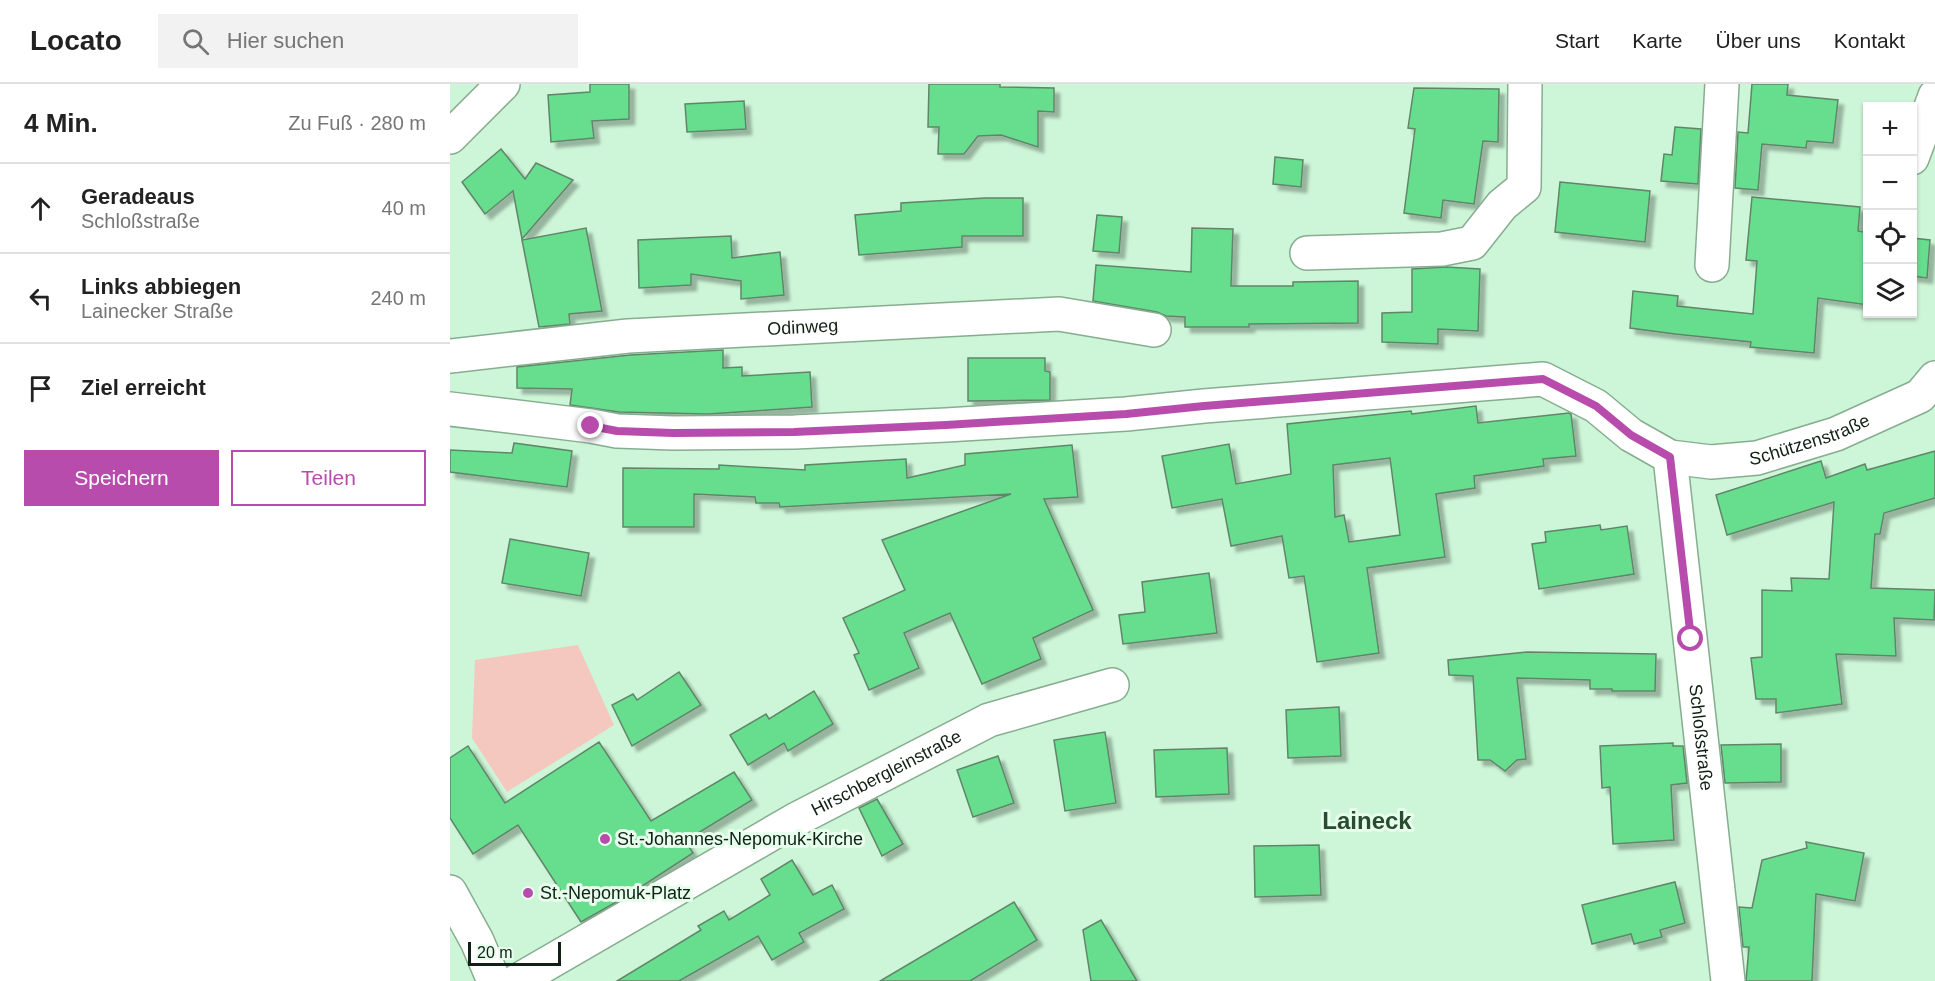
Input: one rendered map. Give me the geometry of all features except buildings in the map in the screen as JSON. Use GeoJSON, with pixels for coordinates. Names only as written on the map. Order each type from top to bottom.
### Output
{"type":"FeatureCollection","features":[{"type":"Feature","properties":{"kind":"street"},"geometry":{"type":"LineString","coordinates":[[450,136],[503,84]]}},
{"type":"Feature","properties":{"kind":"street"},"geometry":{"type":"LineString","coordinates":[[1307,253],[1442,249],[1472,243],[1502,205],[1524,187],[1524,84]]}},
{"type":"Feature","properties":{"kind":"street"},"geometry":{"type":"LineString","coordinates":[[1712,265],[1722,84]]}},
{"type":"Feature","properties":{"kind":"street"},"geometry":{"type":"LineString","coordinates":[[1913,156],[1935,96]]}},
{"type":"Feature","properties":{"kind":"street","name":"Odinweg"},"geometry":{"type":"LineString","coordinates":[[450,356],[628,336],[1059,314],[1154,330]]}},
{"type":"Feature","properties":{"kind":"street"},"geometry":{"type":"LineString","coordinates":[[450,409],[617,431],[794,432],[1126,414],[1543,379],[1596,406],[1631,435],[1670,457]]}},
{"type":"Feature","properties":{"kind":"street","name":"Schützenstraße"},"geometry":{"type":"LineString","coordinates":[[1670,457],[1711,462],[1757,458],[1836,434],[1930,390]]}},
{"type":"Feature","properties":{"kind":"street","name":"Schloßstraße"},"geometry":{"type":"LineString","coordinates":[[1670,457],[1728,981]]}},
{"type":"Feature","properties":{"kind":"street","name":"Hirschbergleinstraße"},"geometry":{"type":"LineString","coordinates":[[517,981],[795,820],[989,720],[1112,685]]}},
{"type":"Feature","properties":{"kind":"street"},"geometry":{"type":"LineString","coordinates":[[450,892],[477,941],[495,981]]}},
{"type":"Feature","properties":{"kind":"shaded area"},"geometry":{"type":"Polygon","coordinates":[[[578,645],[614,725],[507,792],[472,738],[475,660],[578,645]]]}},
{"type":"Feature","properties":{"kind":"place","name":"St.-Johannes-Nepomuk-Kirche"},"geometry":{"type":"Point","coordinates":[605,839]}},
{"type":"Feature","properties":{"kind":"place","name":"St.-Nepomuk-Platz"},"geometry":{"type":"Point","coordinates":[528,893]}},
{"type":"Feature","properties":{"kind":"district","name":"Laineck"},"geometry":{"type":"Point","coordinates":[1367,821]}},
{"type":"Feature","properties":{"kind":"route"},"geometry":{"type":"LineString","coordinates":[[591,426],[617,431],[673,433],[794,432],[1010,422],[1543,379],[1596,406],[1631,435],[1670,457],[1691,639]]}}]}
